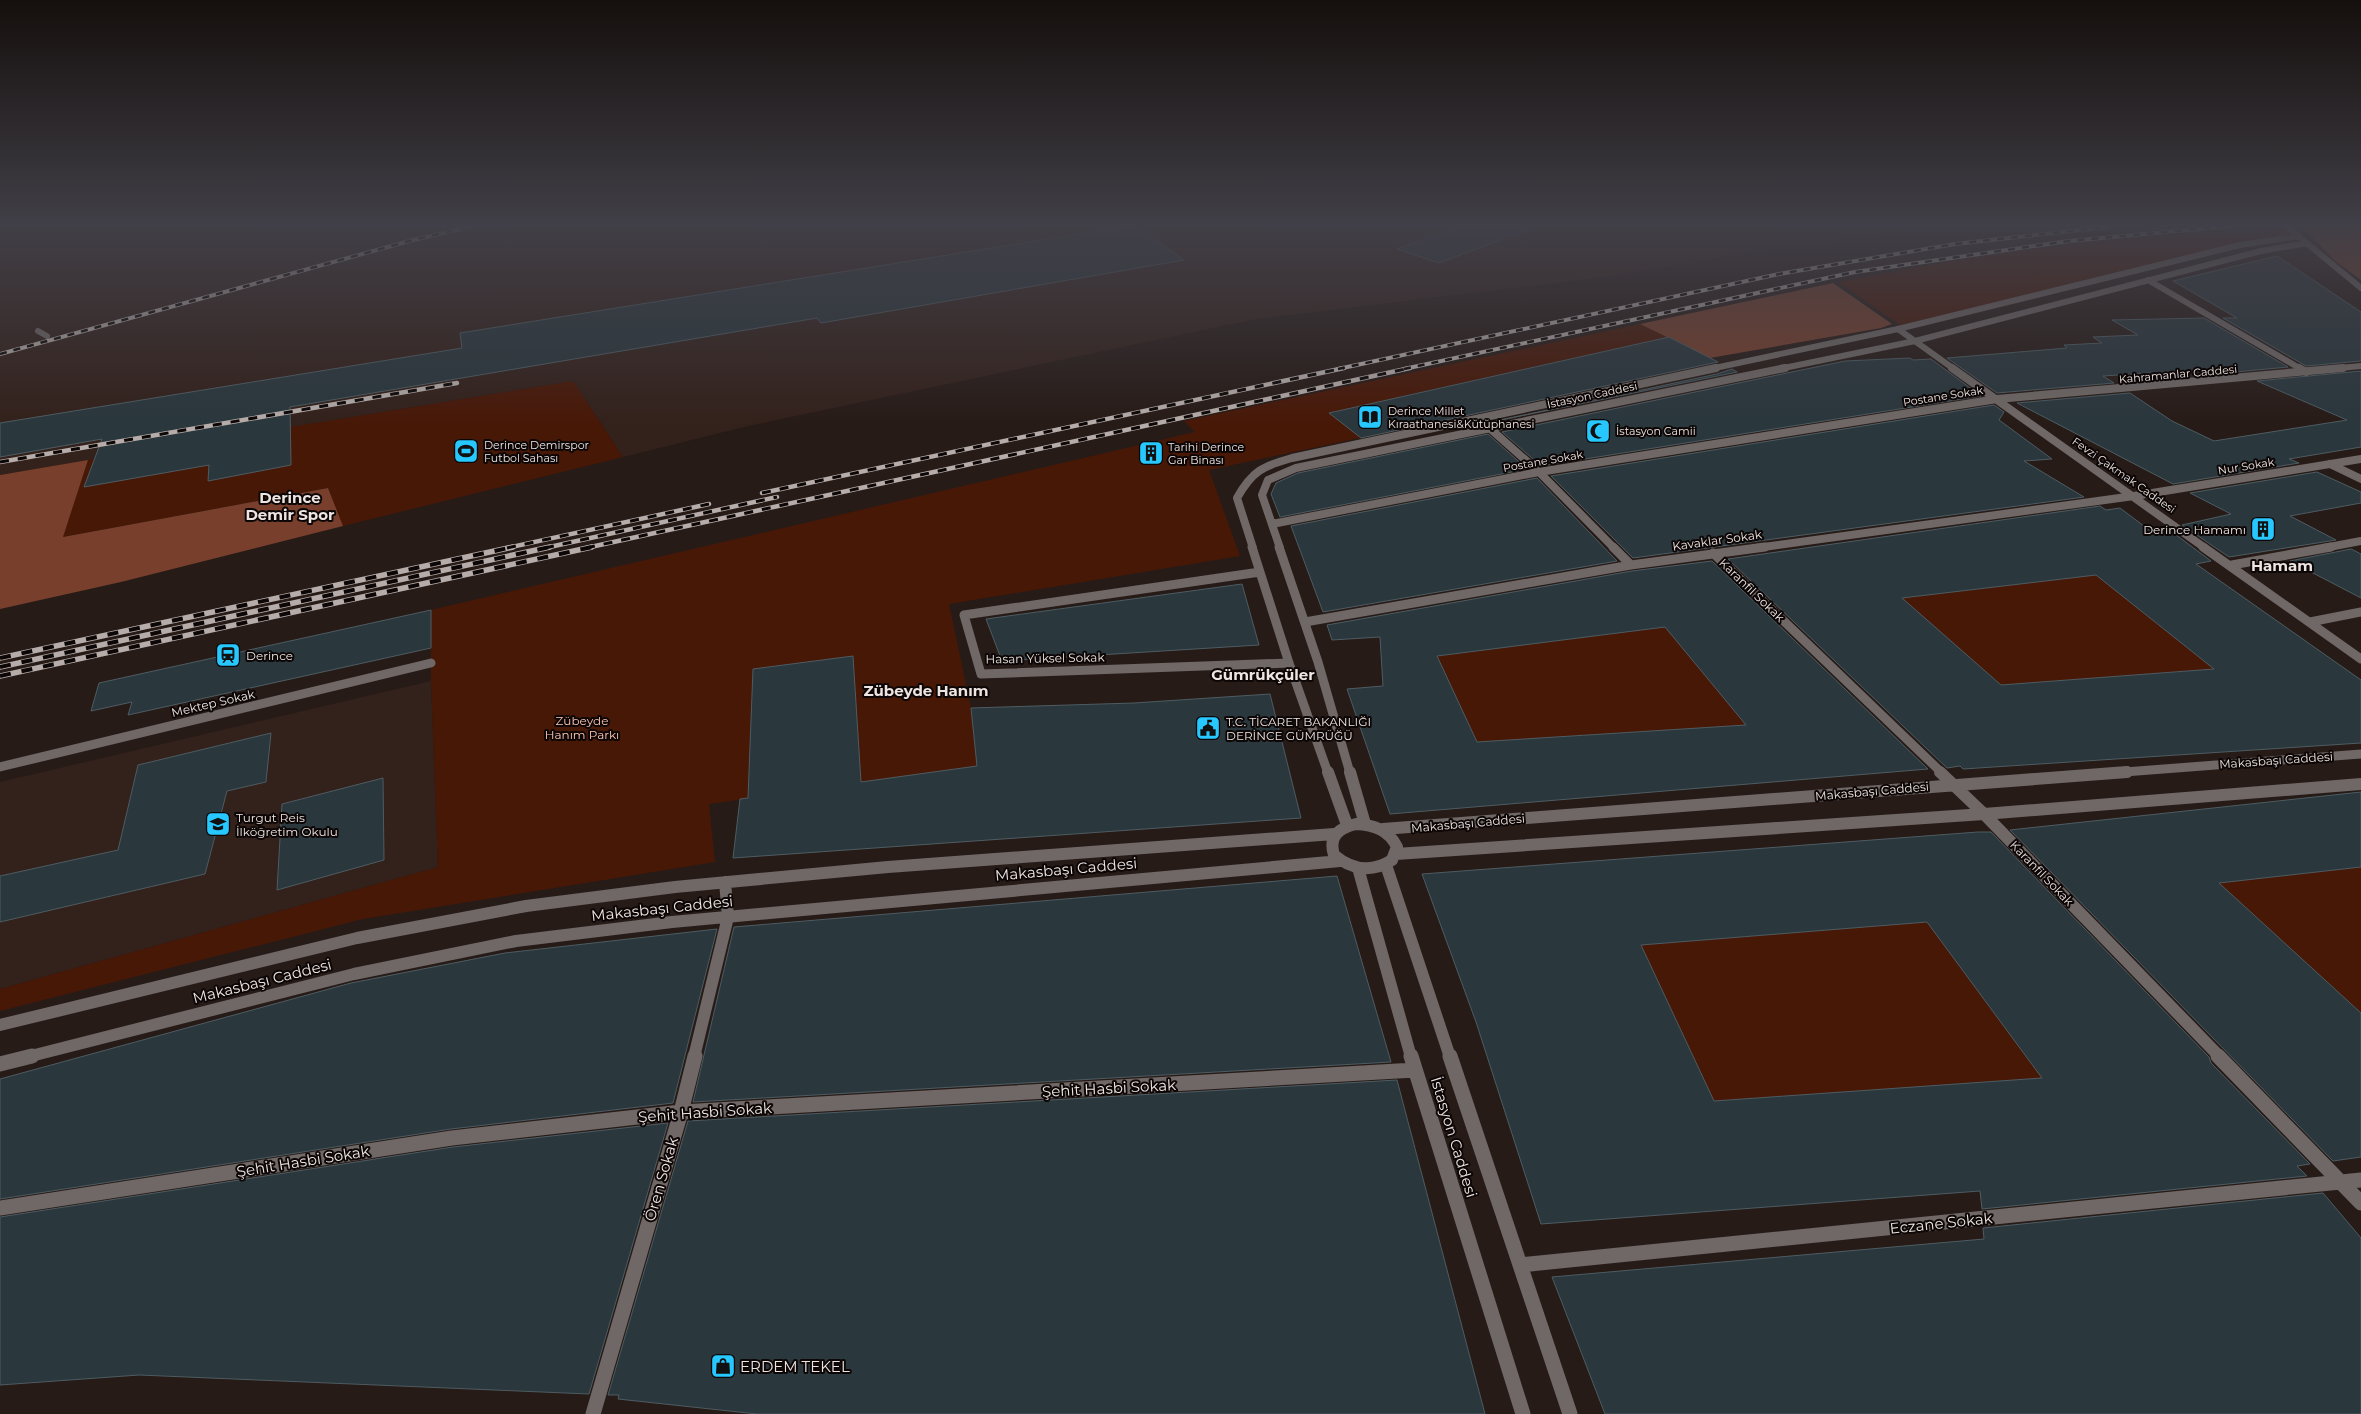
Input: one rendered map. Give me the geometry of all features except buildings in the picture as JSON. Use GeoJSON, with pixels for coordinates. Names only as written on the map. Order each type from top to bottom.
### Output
{"type":"FeatureCollection","features":[{"type":"Feature","properties":{"kind":"street","name":"İstasyon Caddesi"},"geometry":{"type":"LineString","coordinates":[[1347,826],[1289,663],[1237,498],[1247,478],[1261,467],[1292,458],[1898,329],[2051,292]]}},
{"type":"Feature","properties":{"kind":"street","name":"İstasyon Caddesi"},"geometry":{"type":"LineString","coordinates":[[1365,824],[1305,622],[1262,495],[1268,480],[1289,471],[1915,341],[2102,292]]}},
{"type":"Feature","properties":{"kind":"street"},"geometry":{"type":"LineString","coordinates":[[2169,292],[2306,372]]}},
{"type":"Feature","properties":{"kind":"street","name":"Fevzi Çakmak Caddesi"},"geometry":{"type":"LineString","coordinates":[[1898,329],[2232,565],[2361,659]]}},
{"type":"Feature","properties":{"kind":"street"},"geometry":{"type":"LineString","coordinates":[[38,331],[47,336]]}},
{"type":"Feature","properties":{"kind":"street","name":"Kahramanlar Caddesi"},"geometry":{"type":"LineString","coordinates":[[1997,399],[2361,366]]}},
{"type":"Feature","properties":{"kind":"street","name":"Postane Sokak"},"geometry":{"type":"LineString","coordinates":[[1272,524],[1539,472],[1997,399]]}},
{"type":"Feature","properties":{"kind":"street"},"geometry":{"type":"LineString","coordinates":[[1480,419],[1539,472],[1631,564]]}},
{"type":"Feature","properties":{"kind":"street","name":"Nur Sokak"},"geometry":{"type":"LineString","coordinates":[[2134,496],[2361,458]]}},
{"type":"Feature","properties":{"kind":"street"},"geometry":{"type":"LineString","coordinates":[[2330,464],[2361,479]]}},
{"type":"Feature","properties":{"kind":"street","name":"Kavaklar Sokak"},"geometry":{"type":"LineString","coordinates":[[1305,622],[1631,564],[2134,496]]}},
{"type":"Feature","properties":{"kind":"street"},"geometry":{"type":"LineString","coordinates":[[2232,565],[2361,541]]}},
{"type":"Feature","properties":{"kind":"street","name":"Karanfil Sokak"},"geometry":{"type":"LineString","coordinates":[[1713,553],[1984,814],[2361,1203]]}},
{"type":"Feature","properties":{"kind":"street","name":"Hasan Yüksel Sokak"},"geometry":{"type":"LineString","coordinates":[[1260,572],[964,615],[982,674],[1289,663]]}},
{"type":"Feature","properties":{"kind":"street"},"geometry":{"type":"LineString","coordinates":[[2310,622],[2361,612]]}},
{"type":"Feature","properties":{"kind":"street","name":"Mektep Sokak"},"geometry":{"type":"LineString","coordinates":[[0,767],[431,663]]}},
{"type":"Feature","properties":{"kind":"street","name":"Makasbaşı Caddesi"},"geometry":{"type":"LineString","coordinates":[[1383,829],[2361,754]]}},
{"type":"Feature","properties":{"kind":"street","name":"Makasbaşı Caddesi"},"geometry":{"type":"LineString","coordinates":[[1391,859],[2361,784]]}},
{"type":"Feature","properties":{"kind":"street"},"geometry":{"type":"LineString","coordinates":[[1391,859],[1368,869],[1358,868],[1340,861],[1331,848],[1331,841],[1334,834],[1347,826],[1365,824],[1383,829],[1394,841],[1391,859],[1520,1265],[1570,1414]]}},
{"type":"Feature","properties":{"kind":"street","name":"Makasbaşı Caddesi"},"geometry":{"type":"LineString","coordinates":[[0,1025],[358,938],[526,906],[725,882],[888,867],[1334,834]]}},
{"type":"Feature","properties":{"kind":"street","name":"Makasbaşı Caddesi"},"geometry":{"type":"LineString","coordinates":[[0,1064],[354,974],[516,941],[728,917],[1340,861]]}},
{"type":"Feature","properties":{"kind":"street","name":"İstasyon Caddesi"},"geometry":{"type":"LineString","coordinates":[[1358,868],[1416,1070],[1523,1414]]}},
{"type":"Feature","properties":{"kind":"street","name":"Ören Sokak"},"geometry":{"type":"LineString","coordinates":[[593,1414],[681,1112],[728,917],[725,882]]}},
{"type":"Feature","properties":{"kind":"street","name":"Şehit Hasbi Sokak"},"geometry":{"type":"LineString","coordinates":[[0,1208],[452,1138],[681,1112],[1416,1070]]}},
{"type":"Feature","properties":{"kind":"street","name":"Eczane Sokak"},"geometry":{"type":"LineString","coordinates":[[1520,1265],[2361,1180]]}},
{"type":"Feature","properties":{"kind":"shaded area"},"geometry":{"type":"Polygon","coordinates":[[[0,292],[1480,292],[1256,319],[748,426],[623,457],[573,381],[0,475],[0,292]]]}},
{"type":"Feature","properties":{"kind":"shaded area"},"geometry":{"type":"Polygon","coordinates":[[[1791,292],[1846,292],[1892,324],[1881,328],[1710,358],[1640,324],[1791,292]]]}},
{"type":"Feature","properties":{"kind":"shaded area"},"geometry":{"type":"Polygon","coordinates":[[[88,460],[63,537],[328,488],[343,526],[121,582],[0,609],[0,475],[88,460]]]}},
{"type":"Feature","properties":{"kind":"shaded area","name":"Turgut Reis İlköğretim Okulu"},"geometry":{"type":"Polygon","coordinates":[[[431,681],[438,867],[0,989],[0,782],[431,681]]]}},
{"type":"Feature","properties":{"kind":"green space"},"geometry":{"type":"Polygon","coordinates":[[[1852,292],[2045,292],[1900,325],[1852,292]]]}},
{"type":"Feature","properties":{"kind":"green space","name":"Zübeyde Hanım Parkı"},"geometry":{"type":"Polygon","coordinates":[[[1640,324],[1669,337],[1398,397],[1435,422],[1209,470],[1240,556],[949,604],[971,708],[977,766],[709,804],[715,862],[363,919],[0,1011],[0,989],[438,867],[431,681],[431,610],[1195,432],[1184,421],[1640,324]]]}},
{"type":"Feature","properties":{"kind":"green space"},"geometry":{"type":"Polygon","coordinates":[[[573,381],[623,457],[343,526],[328,488],[62,537],[88,460],[573,381]]]}},
{"type":"Feature","properties":{"kind":"green space"},"geometry":{"type":"Polygon","coordinates":[[[2096,575],[2214,669],[2001,685],[1901,598],[2096,575]]]}},
{"type":"Feature","properties":{"kind":"green space"},"geometry":{"type":"Polygon","coordinates":[[[1667,627],[1746,725],[1477,742],[1437,656],[1667,627]]]}},
{"type":"Feature","properties":{"kind":"green space"},"geometry":{"type":"Polygon","coordinates":[[[2361,867],[2361,1013],[2219,883],[2361,867]]]}},
{"type":"Feature","properties":{"kind":"green space"},"geometry":{"type":"Polygon","coordinates":[[[1927,922],[2042,1078],[1714,1101],[1641,945],[1927,922]]]}},
{"type":"Feature","properties":{"kind":"railway"},"geometry":{"type":"LineString","coordinates":[[0,354],[225,292]]}},
{"type":"Feature","properties":{"kind":"railway"},"geometry":{"type":"LineString","coordinates":[[1338,369],[1696,292]]}},
{"type":"Feature","properties":{"kind":"railway"},"geometry":{"type":"LineString","coordinates":[[1404,369],[1762,292]]}},
{"type":"Feature","properties":{"kind":"railway"},"geometry":{"type":"LineString","coordinates":[[762,493],[1344,368]]}},
{"type":"Feature","properties":{"kind":"railway"},"geometry":{"type":"LineString","coordinates":[[586,548],[1410,368]]}},
{"type":"Feature","properties":{"kind":"railway"},"geometry":{"type":"LineString","coordinates":[[0,462],[457,383]]}},
{"type":"Feature","properties":{"kind":"railway"},"geometry":{"type":"LineString","coordinates":[[545,548],[777,497]]}},
{"type":"Feature","properties":{"kind":"railway"},"geometry":{"type":"LineString","coordinates":[[507,548],[709,504]]}},
{"type":"Feature","properties":{"kind":"railway"},"geometry":{"type":"LineString","coordinates":[[0,658],[513,547]]}},
{"type":"Feature","properties":{"kind":"railway"},"geometry":{"type":"LineString","coordinates":[[0,667],[550,547]]}},
{"type":"Feature","properties":{"kind":"railway"},"geometry":{"type":"LineString","coordinates":[[0,676],[592,547]]}},
{"type":"Feature","properties":{"kind":"place","name":"Derince Millet Kıraathanesi&Kütüphanesi"},"geometry":{"type":"Point","coordinates":[1370,417]}},
{"type":"Feature","properties":{"kind":"place","name":"İstasyon Camii"},"geometry":{"type":"Point","coordinates":[1598,431]}},
{"type":"Feature","properties":{"kind":"place","name":"Derince Demirspor Futbol Sahası"},"geometry":{"type":"Point","coordinates":[466,451]}},
{"type":"Feature","properties":{"kind":"place","name":"Tarihi Derince Gar Binası"},"geometry":{"type":"Point","coordinates":[1151,453]}},
{"type":"Feature","properties":{"kind":"place","name":"Derince Hamamı"},"geometry":{"type":"Point","coordinates":[2263,529]}},
{"type":"Feature","properties":{"kind":"place","name":"Derince"},"geometry":{"type":"Point","coordinates":[228,655]}},
{"type":"Feature","properties":{"kind":"place","name":"T.C. TİCARET BAKANLIĞI DERİNCE GÜMRÜĞÜ"},"geometry":{"type":"Point","coordinates":[1208,728]}},
{"type":"Feature","properties":{"kind":"place","name":"Turgut Reis İlköğretim Okulu"},"geometry":{"type":"Point","coordinates":[218,824]}},
{"type":"Feature","properties":{"kind":"place","name":"ERDEM TEKEL"},"geometry":{"type":"Point","coordinates":[723,1366]}},
{"type":"Feature","properties":{"kind":"district","name":"Derince Demir Spor"},"geometry":{"type":"Point","coordinates":[290,506]}},
{"type":"Feature","properties":{"kind":"district","name":"Hamam"},"geometry":{"type":"Point","coordinates":[2282,565]}},
{"type":"Feature","properties":{"kind":"district","name":"Gümrükçüler"},"geometry":{"type":"Point","coordinates":[1263,674]}},
{"type":"Feature","properties":{"kind":"district","name":"Zübeyde Hanım"},"geometry":{"type":"Point","coordinates":[926,690]}}]}
